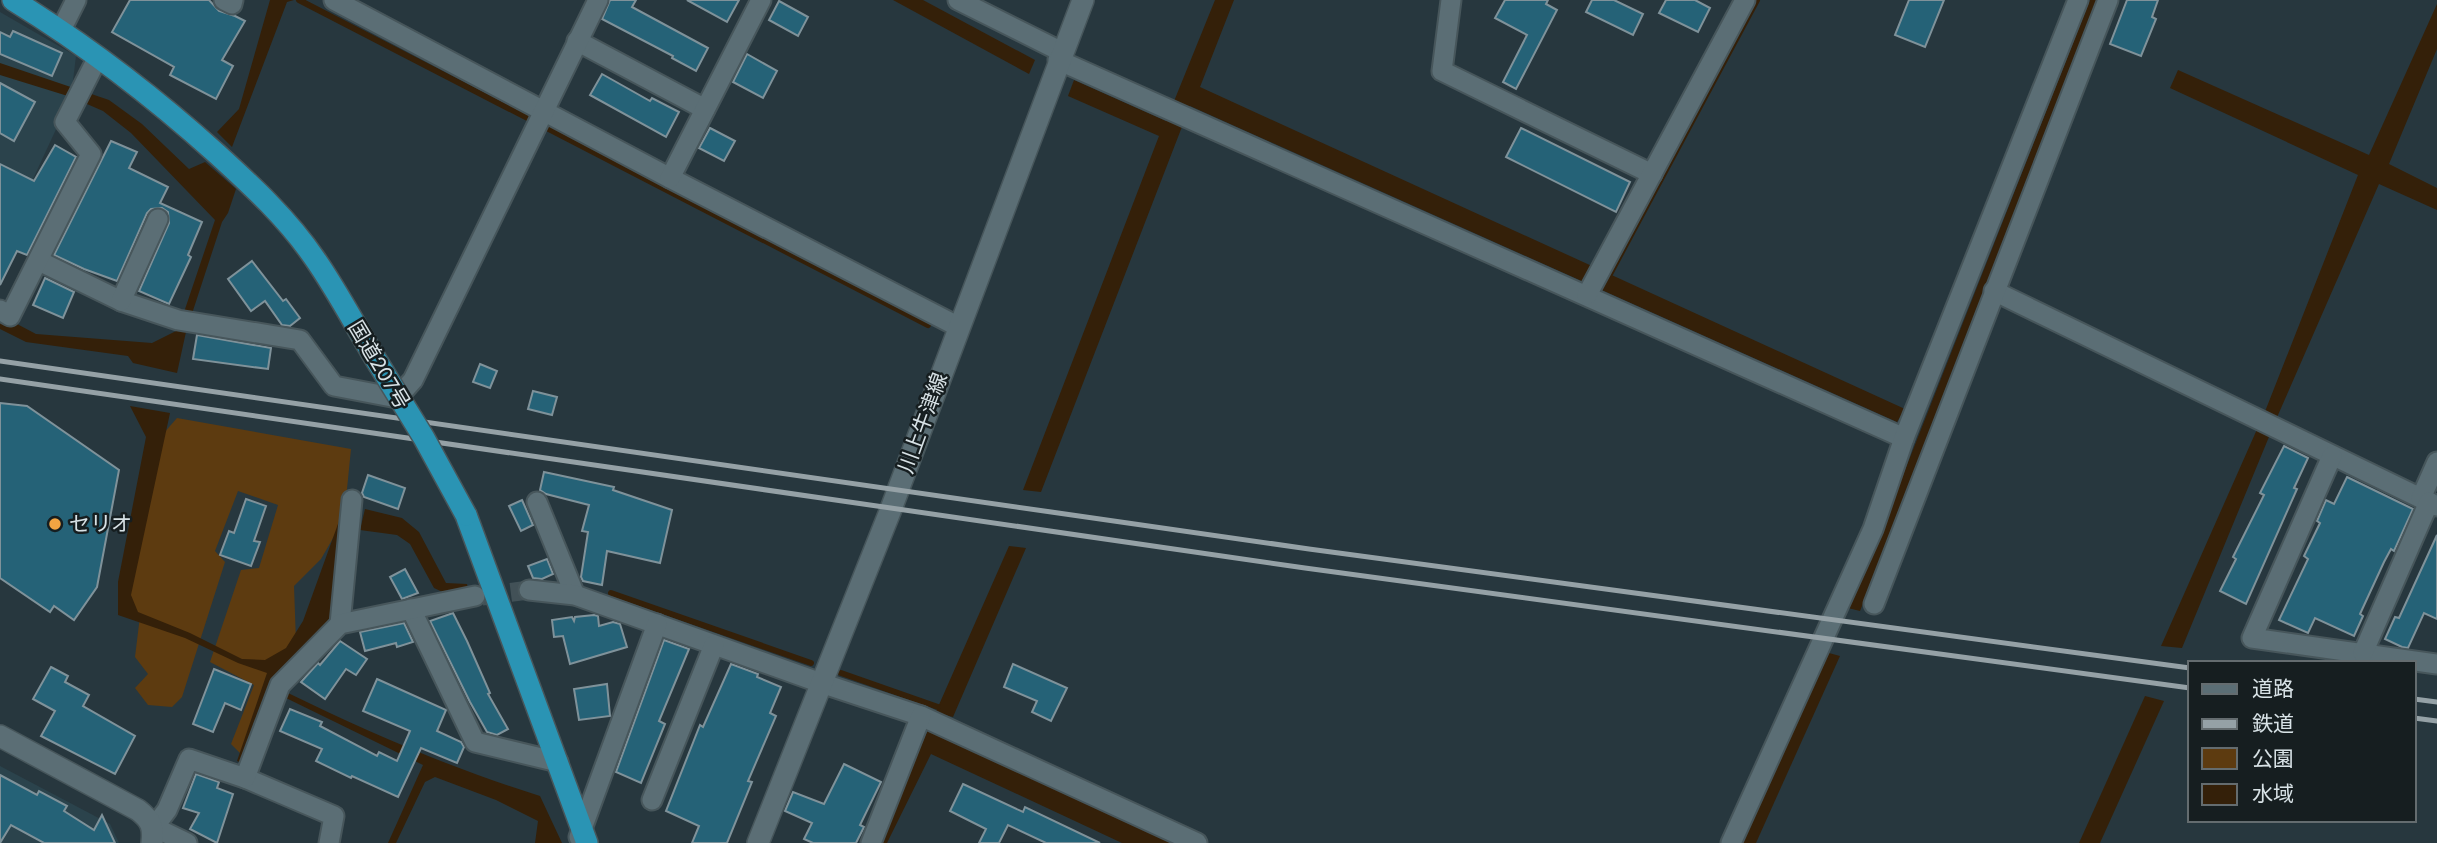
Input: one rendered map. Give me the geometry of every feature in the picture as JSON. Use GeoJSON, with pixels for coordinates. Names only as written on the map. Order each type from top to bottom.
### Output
{"type":"FeatureCollection","features":[{"type":"Feature","properties":{"kind":"highway","name":"国道207号"},"geometry":{"type":"LineString","coordinates":[[13,0],[98,57],[190,130],[261,193],[314,257],[424,438],[466,515],[558,762],[582,838]]}},
{"type":"Feature","properties":{"kind":"main road","name":"川上牛津線"},"geometry":{"type":"LineString","coordinates":[[758,843],[891,509],[1083,0]]}},
{"type":"Feature","properties":{"kind":"main road"},"geometry":{"type":"LineString","coordinates":[[0,736],[138,810],[148,817],[153,835]]}},
{"type":"Feature","properties":{"kind":"street"},"geometry":{"type":"LineString","coordinates":[[61,30],[76,0]]}},
{"type":"Feature","properties":{"kind":"street"},"geometry":{"type":"LineString","coordinates":[[224,0],[232,4],[233,0]]}},
{"type":"Feature","properties":{"kind":"street"},"geometry":{"type":"LineString","coordinates":[[334,0],[959,327]]}},
{"type":"Feature","properties":{"kind":"street"},"geometry":{"type":"LineString","coordinates":[[39,261],[121,301],[185,321],[300,340],[334,386],[397,398],[413,380],[598,0]]}},
{"type":"Feature","properties":{"kind":"street"},"geometry":{"type":"LineString","coordinates":[[670,178],[761,0]]}},
{"type":"Feature","properties":{"kind":"street"},"geometry":{"type":"LineString","coordinates":[[958,0],[1060,56],[1164,107],[1904,438]]}},
{"type":"Feature","properties":{"kind":"street"},"geometry":{"type":"LineString","coordinates":[[1451,0],[1442,71],[1652,174]]}},
{"type":"Feature","properties":{"kind":"street"},"geometry":{"type":"LineString","coordinates":[[1587,295],[1745,0]]}},
{"type":"Feature","properties":{"kind":"street"},"geometry":{"type":"LineString","coordinates":[[1731,843],[1872,529],[1904,438],[2078,0]]}},
{"type":"Feature","properties":{"kind":"street"},"geometry":{"type":"LineString","coordinates":[[1874,604],[2108,0]]}},
{"type":"Feature","properties":{"kind":"street"},"geometry":{"type":"LineString","coordinates":[[577,41],[705,109]]}},
{"type":"Feature","properties":{"kind":"street"},"geometry":{"type":"LineString","coordinates":[[0,310],[10,316],[91,153],[65,122],[98,57]]}},
{"type":"Feature","properties":{"kind":"street"},"geometry":{"type":"LineString","coordinates":[[121,301],[159,219]]}},
{"type":"Feature","properties":{"kind":"street"},"geometry":{"type":"LineString","coordinates":[[1994,291],[2429,502]]}},
{"type":"Feature","properties":{"kind":"street"},"geometry":{"type":"LineString","coordinates":[[2332,456],[2252,638],[2437,664]]}},
{"type":"Feature","properties":{"kind":"street"},"geometry":{"type":"LineString","coordinates":[[2363,653],[2429,502],[2437,462]]}},
{"type":"Feature","properties":{"kind":"street"},"geometry":{"type":"LineString","coordinates":[[340,624],[352,500]]}},
{"type":"Feature","properties":{"kind":"street"},"geometry":{"type":"LineString","coordinates":[[537,502],[575,595]]}},
{"type":"Feature","properties":{"kind":"street"},"geometry":{"type":"LineString","coordinates":[[529,590],[575,595],[921,716],[1197,843]]}},
{"type":"Feature","properties":{"kind":"street"},"geometry":{"type":"LineString","coordinates":[[245,778],[280,685],[340,624],[475,596]]}},
{"type":"Feature","properties":{"kind":"street"},"geometry":{"type":"LineString","coordinates":[[411,610],[475,742],[558,762]]}},
{"type":"Feature","properties":{"kind":"street"},"geometry":{"type":"LineString","coordinates":[[582,838],[657,624]]}},
{"type":"Feature","properties":{"kind":"street"},"geometry":{"type":"LineString","coordinates":[[652,800],[714,645]]}},
{"type":"Feature","properties":{"kind":"street"},"geometry":{"type":"LineString","coordinates":[[871,843],[921,716]]}},
{"type":"Feature","properties":{"kind":"street"},"geometry":{"type":"LineString","coordinates":[[187,843],[153,835],[189,759],[245,778],[334,816],[328,843]]}},
{"type":"Feature","properties":{"kind":"shaded area"},"geometry":{"type":"Polygon","coordinates":[[[0,12],[76,56],[71,97],[0,250],[0,12]]]}},
{"type":"Feature","properties":{"kind":"shaded area"},"geometry":{"type":"Polygon","coordinates":[[[0,766],[110,824],[119,843],[0,843],[0,766]]]}},
{"type":"Feature","properties":{"kind":"green space"},"geometry":{"type":"Polygon","coordinates":[[[177,418],[351,449],[344,519],[321,559],[294,586],[296,642],[242,755],[231,744],[254,685],[210,662],[241,570],[259,568],[278,505],[238,491],[215,551],[225,562],[182,697],[172,707],[148,705],[135,688],[148,674],[135,657],[140,616],[125,593],[163,434],[177,418]]]}},
{"type":"Feature","properties":{"kind":"water"},"geometry":{"type":"Polygon","coordinates":[[[270,0],[294,0],[287,2],[232,147],[217,132],[239,109],[270,0]]]}},
{"type":"Feature","properties":{"kind":"water"},"geometry":{"type":"Polygon","coordinates":[[[893,0],[923,0],[1035,60],[1029,74],[893,0]]]}},
{"type":"Feature","properties":{"kind":"water"},"geometry":{"type":"Polygon","coordinates":[[[1215,0],[1234,0],[1200,87],[1905,409],[1897,422],[1190,106],[1041,492],[1023,490],[1159,136],[1068,96],[1074,80],[1166,121],[1215,0]]]}},
{"type":"Feature","properties":{"kind":"water"},"geometry":{"type":"Polygon","coordinates":[[[2090,0],[2101,0],[1860,611],[1848,608],[1881,531],[2090,0]]]}},
{"type":"Feature","properties":{"kind":"water"},"geometry":{"type":"Polygon","coordinates":[[[2437,4],[2437,49],[2389,164],[2437,188],[2437,210],[2379,184],[2278,415],[2182,648],[2161,646],[2266,409],[2358,175],[2170,88],[2178,70],[2369,155],[2437,4]]]}},
{"type":"Feature","properties":{"kind":"water"},"geometry":{"type":"Polygon","coordinates":[[[0,63],[109,100],[142,124],[189,169],[205,162],[236,189],[222,222],[186,332],[177,373],[133,363],[128,356],[26,342],[0,329],[0,315],[36,334],[152,343],[178,330],[215,220],[131,133],[103,111],[71,97],[0,75],[0,63]]]}},
{"type":"Feature","properties":{"kind":"water"},"geometry":{"type":"Polygon","coordinates":[[[130,406],[170,413],[131,595],[138,612],[190,633],[242,659],[265,660],[286,648],[303,621],[343,510],[350,509],[331,616],[242,763],[237,761],[267,673],[238,663],[185,638],[118,615],[118,582],[146,437],[130,406]]]}},
{"type":"Feature","properties":{"kind":"water"},"geometry":{"type":"Polygon","coordinates":[[[365,509],[402,518],[419,532],[446,583],[467,584],[468,589],[447,594],[434,588],[410,544],[397,535],[360,530],[365,509]]]}},
{"type":"Feature","properties":{"kind":"water"},"geometry":{"type":"Polygon","coordinates":[[[1009,546],[1026,548],[953,717],[945,715],[936,734],[1171,843],[1122,843],[931,754],[887,843],[878,843],[1009,546]]]}},
{"type":"Feature","properties":{"kind":"water"},"geometry":{"type":"Polygon","coordinates":[[[1829,653],[1840,656],[1756,843],[1742,843],[1829,653]]]}},
{"type":"Feature","properties":{"kind":"water"},"geometry":{"type":"Polygon","coordinates":[[[288,693],[412,749],[540,796],[562,843],[535,843],[538,821],[496,800],[435,777],[425,782],[396,843],[388,843],[423,765],[286,698],[288,693]]]}},
{"type":"Feature","properties":{"kind":"water"},"geometry":{"type":"Polygon","coordinates":[[[2145,696],[2164,701],[2100,843],[2079,843],[2145,696]]]}},
{"type":"Feature","properties":{"kind":"building"},"geometry":{"type":"Polygon","coordinates":[[[130,0],[209,0],[219,11],[245,21],[222,60],[233,66],[216,99],[170,75],[174,67],[112,32],[130,0]]]}},
{"type":"Feature","properties":{"kind":"building"},"geometry":{"type":"Polygon","coordinates":[[[610,0],[636,0],[632,7],[708,48],[696,71],[602,19],[610,0]]]}},
{"type":"Feature","properties":{"kind":"building"},"geometry":{"type":"Polygon","coordinates":[[[687,0],[739,0],[727,22],[687,0]]]}},
{"type":"Feature","properties":{"kind":"building"},"geometry":{"type":"Polygon","coordinates":[[[1505,0],[1548,0],[1546,4],[1557,10],[1516,89],[1503,82],[1527,35],[1495,18],[1505,0]]]}},
{"type":"Feature","properties":{"kind":"building"},"geometry":{"type":"Polygon","coordinates":[[[1592,0],[1614,0],[1643,14],[1633,35],[1586,12],[1592,0]]]}},
{"type":"Feature","properties":{"kind":"building"},"geometry":{"type":"Polygon","coordinates":[[[1666,0],[1695,0],[1710,8],[1698,32],[1659,13],[1666,0]]]}},
{"type":"Feature","properties":{"kind":"building"},"geometry":{"type":"Polygon","coordinates":[[[1909,0],[1944,0],[1925,47],[1895,35],[1909,0]]]}},
{"type":"Feature","properties":{"kind":"building"},"geometry":{"type":"Polygon","coordinates":[[[2127,0],[2158,0],[2152,17],[2156,19],[2141,56],[2110,44],[2127,0]]]}},
{"type":"Feature","properties":{"kind":"building"},"geometry":{"type":"Polygon","coordinates":[[[779,1],[808,17],[798,36],[769,20],[779,1]]]}},
{"type":"Feature","properties":{"kind":"building"},"geometry":{"type":"Polygon","coordinates":[[[13,31],[62,53],[52,76],[0,54],[0,32],[10,37],[13,31]]]}},
{"type":"Feature","properties":{"kind":"building"},"geometry":{"type":"Polygon","coordinates":[[[747,54],[777,71],[763,98],[733,82],[747,54]]]}},
{"type":"Feature","properties":{"kind":"building"},"geometry":{"type":"Polygon","coordinates":[[[602,74],[650,101],[652,98],[679,112],[666,137],[590,95],[602,74]]]}},
{"type":"Feature","properties":{"kind":"building"},"geometry":{"type":"Polygon","coordinates":[[[0,83],[35,102],[14,141],[0,133],[0,83]]]}},
{"type":"Feature","properties":{"kind":"building"},"geometry":{"type":"Polygon","coordinates":[[[710,128],[735,141],[724,161],[699,148],[710,128]]]}},
{"type":"Feature","properties":{"kind":"building"},"geometry":{"type":"Polygon","coordinates":[[[1521,128],[1630,182],[1616,212],[1506,157],[1521,128]]]}},
{"type":"Feature","properties":{"kind":"building"},"geometry":{"type":"Polygon","coordinates":[[[111,141],[137,152],[129,168],[168,187],[160,203],[202,222],[188,255],[191,257],[169,304],[139,291],[169,223],[168,212],[162,208],[151,209],[147,213],[117,281],[54,255],[111,141]]]}},
{"type":"Feature","properties":{"kind":"building"},"geometry":{"type":"Polygon","coordinates":[[[55,145],[76,157],[27,255],[17,251],[0,285],[0,164],[34,181],[55,145]]]}},
{"type":"Feature","properties":{"kind":"building"},"geometry":{"type":"Polygon","coordinates":[[[252,261],[300,318],[290,326],[282,325],[265,301],[251,311],[228,279],[252,261]]]}},
{"type":"Feature","properties":{"kind":"building"},"geometry":{"type":"Polygon","coordinates":[[[45,278],[74,292],[63,318],[33,305],[45,278]]]}},
{"type":"Feature","properties":{"kind":"building"},"geometry":{"type":"Polygon","coordinates":[[[197,335],[271,348],[268,369],[193,359],[197,335]]]}},
{"type":"Feature","properties":{"kind":"building"},"geometry":{"type":"Polygon","coordinates":[[[480,364],[497,371],[490,388],[473,382],[480,364]]]}},
{"type":"Feature","properties":{"kind":"building"},"geometry":{"type":"Polygon","coordinates":[[[533,391],[557,397],[552,415],[528,409],[533,391]]]}},
{"type":"Feature","properties":{"kind":"building","name":"セリオ"},"geometry":{"type":"Polygon","coordinates":[[[0,403],[27,406],[119,470],[97,587],[74,620],[54,606],[50,612],[0,578],[0,403]]]}},
{"type":"Feature","properties":{"kind":"building"},"geometry":{"type":"Polygon","coordinates":[[[2284,446],[2308,458],[2246,604],[2220,591],[2236,559],[2233,557],[2264,495],[2260,493],[2284,446]]]}},
{"type":"Feature","properties":{"kind":"building"},"geometry":{"type":"Polygon","coordinates":[[[544,472],[614,487],[613,490],[672,510],[660,563],[607,551],[602,585],[583,581],[581,577],[588,532],[582,531],[589,505],[540,490],[544,472]]]}},
{"type":"Feature","properties":{"kind":"building"},"geometry":{"type":"Polygon","coordinates":[[[368,475],[405,488],[398,509],[364,497],[362,493],[368,475]]]}},
{"type":"Feature","properties":{"kind":"building"},"geometry":{"type":"Polygon","coordinates":[[[2347,477],[2413,509],[2394,551],[2391,549],[2384,562],[2360,614],[2363,616],[2354,636],[2315,618],[2308,633],[2279,620],[2308,559],[2304,556],[2320,523],[2317,521],[2326,500],[2334,504],[2347,477]]]}},
{"type":"Feature","properties":{"kind":"building"},"geometry":{"type":"Polygon","coordinates":[[[246,499],[266,506],[254,541],[260,542],[251,566],[220,555],[229,531],[234,533],[246,499]]]}},
{"type":"Feature","properties":{"kind":"building"},"geometry":{"type":"Polygon","coordinates":[[[522,500],[533,525],[521,531],[509,506],[522,500]]]}},
{"type":"Feature","properties":{"kind":"building"},"geometry":{"type":"Polygon","coordinates":[[[2437,535],[2437,619],[2424,613],[2408,648],[2402,647],[2385,639],[2395,617],[2399,618],[2437,535]]]}},
{"type":"Feature","properties":{"kind":"building"},"geometry":{"type":"Polygon","coordinates":[[[547,559],[553,574],[542,579],[533,578],[528,566],[547,559]]]}},
{"type":"Feature","properties":{"kind":"building"},"geometry":{"type":"Polygon","coordinates":[[[405,569],[418,593],[402,599],[390,577],[405,569]]]}},
{"type":"Feature","properties":{"kind":"building"},"geometry":{"type":"Polygon","coordinates":[[[453,613],[490,693],[488,694],[508,729],[497,735],[487,732],[430,621],[453,613]]]}},
{"type":"Feature","properties":{"kind":"building"},"geometry":{"type":"Polygon","coordinates":[[[598,616],[599,626],[613,622],[620,624],[627,647],[570,664],[563,636],[554,637],[552,620],[572,617],[574,621],[575,617],[598,616]]]}},
{"type":"Feature","properties":{"kind":"building"},"geometry":{"type":"Polygon","coordinates":[[[404,623],[413,642],[397,647],[396,643],[365,651],[360,632],[404,623]]]}},
{"type":"Feature","properties":{"kind":"building"},"geometry":{"type":"Polygon","coordinates":[[[664,640],[689,649],[659,721],[665,724],[641,783],[616,772],[664,640]]]}},
{"type":"Feature","properties":{"kind":"building"},"geometry":{"type":"Polygon","coordinates":[[[340,641],[367,659],[356,675],[346,669],[325,699],[301,682],[340,641]]]}},
{"type":"Feature","properties":{"kind":"building"},"geometry":{"type":"Polygon","coordinates":[[[731,664],[758,674],[757,677],[781,687],[770,713],[776,716],[748,781],[752,782],[727,843],[692,843],[699,826],[666,811],[700,725],[703,727],[731,664]]]}},
{"type":"Feature","properties":{"kind":"building"},"geometry":{"type":"Polygon","coordinates":[[[1013,664],[1067,688],[1051,721],[1032,712],[1037,701],[1004,687],[1013,664]]]}},
{"type":"Feature","properties":{"kind":"building"},"geometry":{"type":"Polygon","coordinates":[[[51,667],[68,676],[65,682],[89,695],[83,706],[135,736],[115,774],[41,736],[55,711],[33,699],[51,667]]]}},
{"type":"Feature","properties":{"kind":"building"},"geometry":{"type":"Polygon","coordinates":[[[214,669],[251,684],[241,710],[225,703],[213,732],[193,724],[214,669]]]}},
{"type":"Feature","properties":{"kind":"building"},"geometry":{"type":"Polygon","coordinates":[[[377,679],[446,710],[437,731],[461,742],[464,747],[457,763],[421,748],[398,797],[316,761],[322,749],[280,731],[290,709],[322,722],[320,726],[377,756],[379,752],[397,761],[410,731],[363,711],[377,679]]]}},
{"type":"Feature","properties":{"kind":"building"},"geometry":{"type":"Polygon","coordinates":[[[607,684],[610,716],[579,720],[574,689],[607,684]]]}},
{"type":"Feature","properties":{"kind":"building"},"geometry":{"type":"Polygon","coordinates":[[[844,764],[881,782],[860,825],[864,827],[856,843],[813,843],[804,839],[812,823],[785,811],[793,792],[824,804],[844,764]]]}},
{"type":"Feature","properties":{"kind":"building"},"geometry":{"type":"Polygon","coordinates":[[[196,774],[219,782],[217,788],[233,794],[217,843],[190,829],[199,813],[183,808],[196,774]]]}},
{"type":"Feature","properties":{"kind":"building"},"geometry":{"type":"Polygon","coordinates":[[[0,775],[37,795],[39,791],[67,806],[64,811],[94,830],[102,815],[115,843],[44,843],[11,825],[0,843],[0,775]]]}},
{"type":"Feature","properties":{"kind":"building"},"geometry":{"type":"Polygon","coordinates":[[[963,784],[1023,812],[1025,807],[1100,843],[1046,843],[1008,825],[999,843],[979,843],[986,829],[950,811],[963,784]]]}},
{"type":"Feature","properties":{"kind":"waterway"},"geometry":{"type":"LineString","coordinates":[[299,0],[928,325]]}},
{"type":"Feature","properties":{"kind":"waterway"},"geometry":{"type":"LineString","coordinates":[[1610,274],[1757,0]]}},
{"type":"Feature","properties":{"kind":"waterway"},"geometry":{"type":"LineString","coordinates":[[611,593],[811,663]]}},
{"type":"Feature","properties":{"kind":"waterway"},"geometry":{"type":"LineString","coordinates":[[841,673],[938,707]]}},
{"type":"Feature","properties":{"kind":"tunnel"},"geometry":{"type":"LineString","coordinates":[[482,596],[529,590]]}},
{"type":"Feature","properties":{"kind":"railway"},"geometry":{"type":"LineString","coordinates":[[0,361],[1309,549],[2188,668]]}},
{"type":"Feature","properties":{"kind":"railway"},"geometry":{"type":"LineString","coordinates":[[0,379],[1305,568],[2188,688]]}},
{"type":"Feature","properties":{"kind":"railway"},"geometry":{"type":"LineString","coordinates":[[2416,699],[2437,702]]}},
{"type":"Feature","properties":{"kind":"railway"},"geometry":{"type":"LineString","coordinates":[[2416,718],[2437,721]]}},
{"type":"Feature","properties":{"kind":"place","name":"セリオ"},"geometry":{"type":"Point","coordinates":[55,524]}}]}
